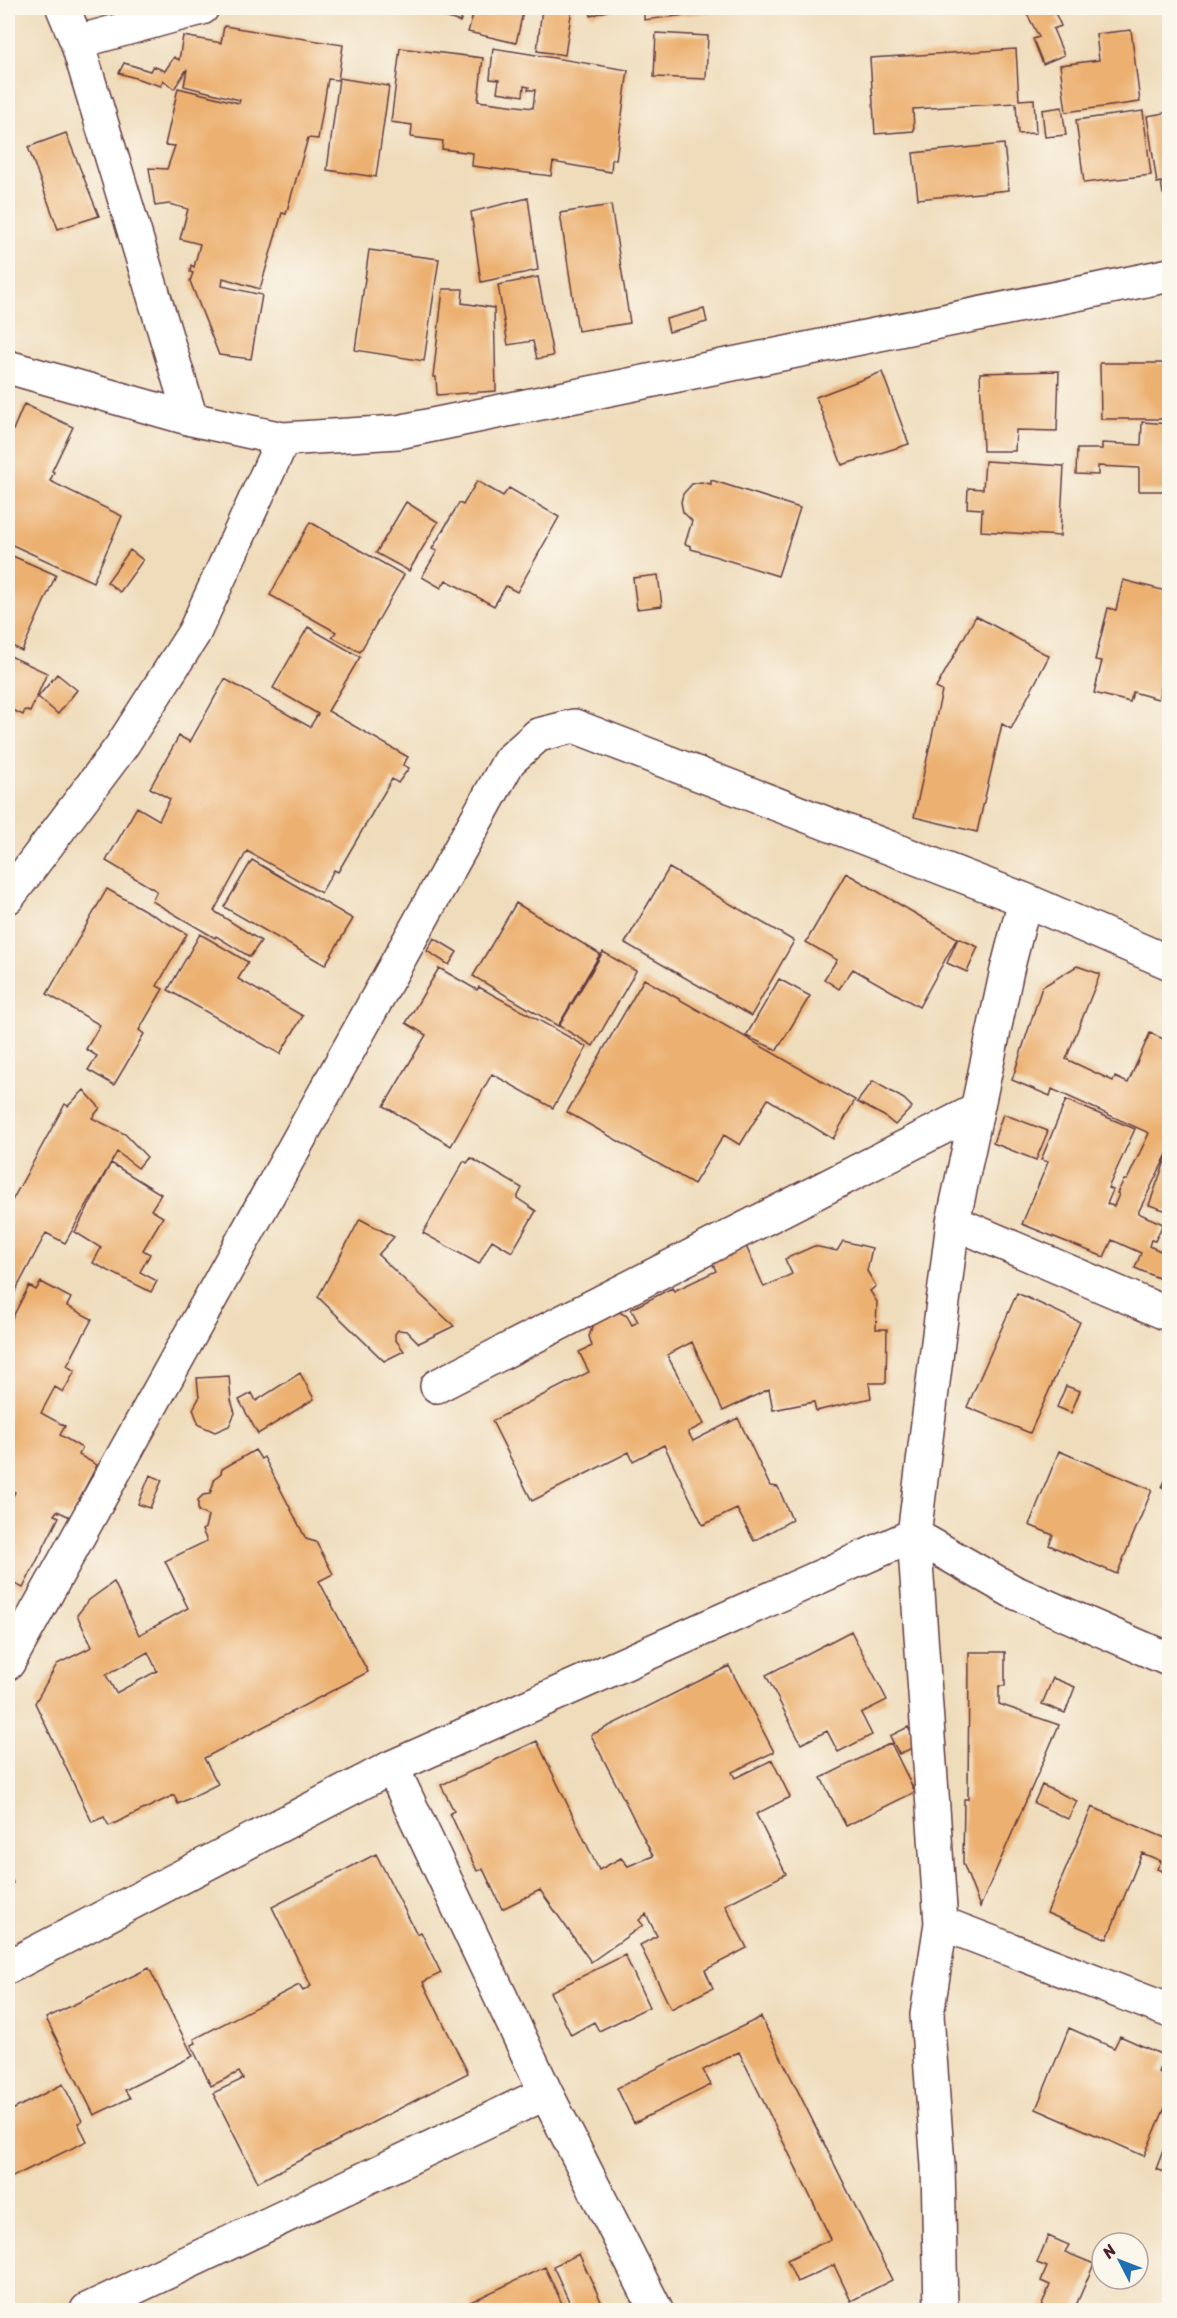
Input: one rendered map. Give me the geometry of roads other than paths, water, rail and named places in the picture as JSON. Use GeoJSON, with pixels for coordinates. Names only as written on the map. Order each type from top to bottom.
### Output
{"type":"FeatureCollection","features":[{"type":"Feature","properties":{"kind":"street"},"geometry":{"type":"LineString","coordinates":[[63,8],[78,42],[191,419]]}},
{"type":"Feature","properties":{"kind":"street"},"geometry":{"type":"LineString","coordinates":[[78,42],[202,8]]}},
{"type":"Feature","properties":{"kind":"street"},"geometry":{"type":"LineString","coordinates":[[8,368],[191,419],[283,439],[398,432],[1170,275]]}},
{"type":"Feature","properties":{"kind":"street"},"geometry":{"type":"LineString","coordinates":[[8,897],[122,747],[194,633],[283,439]]}},
{"type":"Feature","properties":{"kind":"street"},"geometry":{"type":"LineString","coordinates":[[8,1663],[509,761],[538,735],[574,726],[1025,900],[1170,963]]}},
{"type":"Feature","properties":{"kind":"street"},"geometry":{"type":"LineString","coordinates":[[941,2310],[938,2166],[927,2015],[940,1923],[914,1535],[953,1222],[1007,970],[1025,900]]}},
{"type":"Feature","properties":{"kind":"street"},"geometry":{"type":"LineString","coordinates":[[437,1386],[977,1110]]}},
{"type":"Feature","properties":{"kind":"street"},"geometry":{"type":"LineString","coordinates":[[953,1222],[1170,1315]]}},
{"type":"Feature","properties":{"kind":"street"},"geometry":{"type":"LineString","coordinates":[[914,1535],[1012,1591],[1170,1660]]}},
{"type":"Feature","properties":{"kind":"street"},"geometry":{"type":"LineString","coordinates":[[8,1967],[392,1767],[914,1535]]}},
{"type":"Feature","properties":{"kind":"street"},"geometry":{"type":"LineString","coordinates":[[392,1767],[546,2093],[656,2310]]}},
{"type":"Feature","properties":{"kind":"street"},"geometry":{"type":"LineString","coordinates":[[940,1923],[1170,2011]]}},
{"type":"Feature","properties":{"kind":"street"},"geometry":{"type":"LineString","coordinates":[[87,2310],[546,2093]]}}]}
